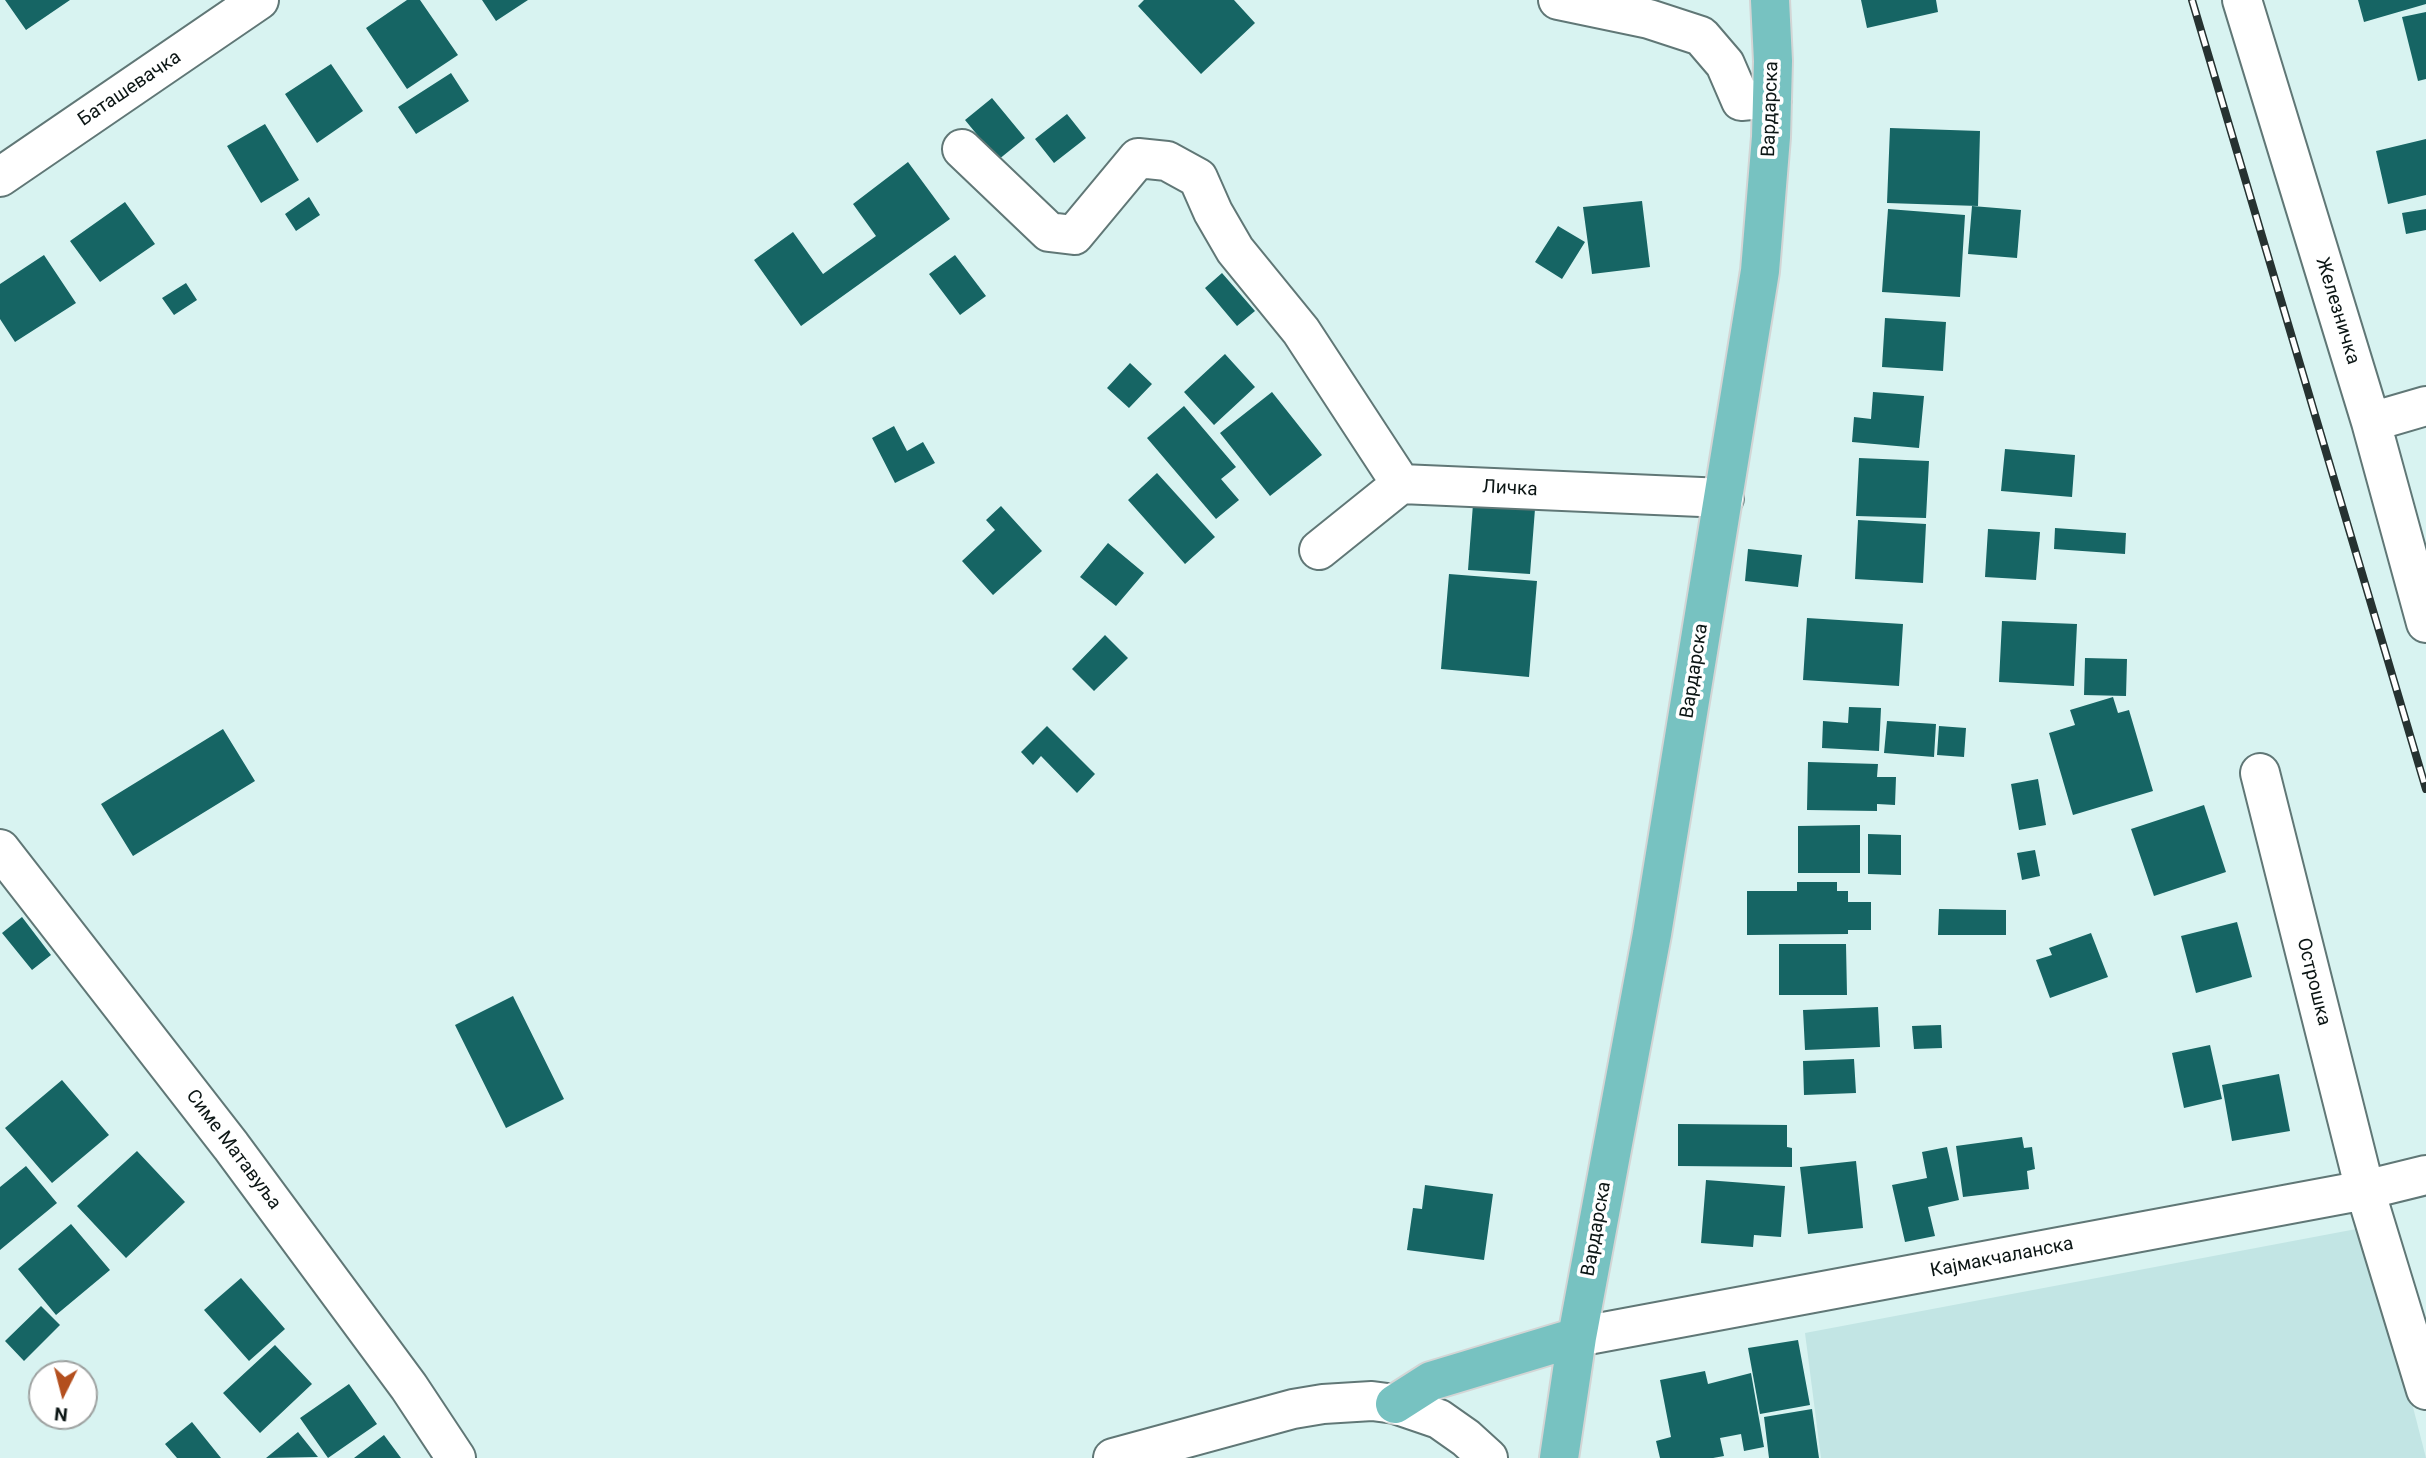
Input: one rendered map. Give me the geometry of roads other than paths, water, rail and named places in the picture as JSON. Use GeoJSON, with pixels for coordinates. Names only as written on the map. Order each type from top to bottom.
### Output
{"type":"FeatureCollection","features":[{"type":"Feature","properties":{"kind":"main road","name":"Вардарска"},"geometry":{"type":"LineString","coordinates":[[1559,1458],[1577,1337],[1652,934],[1760,271],[1772,98],[1770,0]]}},
{"type":"Feature","properties":{"kind":"main road"},"geometry":{"type":"LineString","coordinates":[[1395,1404],[1431,1381],[1577,1337]]}},
{"type":"Feature","properties":{"kind":"street","name":"Баташевачка"},"geometry":{"type":"LineString","coordinates":[[0,177],[259,0]]}},
{"type":"Feature","properties":{"kind":"street"},"geometry":{"type":"LineString","coordinates":[[1558,0],[1649,19],[1700,36],[1725,64],[1741,101],[1772,98]]}},
{"type":"Feature","properties":{"kind":"street","name":"Железничка"},"geometry":{"type":"LineString","coordinates":[[2242,0],[2371,422],[2426,623]]}},
{"type":"Feature","properties":{"kind":"street"},"geometry":{"type":"LineString","coordinates":[[962,149],[1049,232],[1074,235],[1138,158],[1167,161],[1198,178],[1213,212],[1235,250],[1301,331],[1401,484],[1319,550]]}},
{"type":"Feature","properties":{"kind":"street"},"geometry":{"type":"LineString","coordinates":[[2371,422],[2426,406]]}},
{"type":"Feature","properties":{"kind":"street","name":"Личка"},"geometry":{"type":"LineString","coordinates":[[1401,484],[1724,498]]}},
{"type":"Feature","properties":{"kind":"street","name":"Острошка"},"geometry":{"type":"LineString","coordinates":[[2260,773],[2365,1190],[2426,1390]]}},
{"type":"Feature","properties":{"kind":"street","name":"Симе Матавуља"},"geometry":{"type":"LineString","coordinates":[[0,849],[230,1146],[409,1387],[456,1458]]}},
{"type":"Feature","properties":{"kind":"street","name":"Кајмакчаланска"},"geometry":{"type":"LineString","coordinates":[[1577,1337],[2365,1190],[2426,1175]]}},
{"type":"Feature","properties":{"kind":"street"},"geometry":{"type":"LineString","coordinates":[[1113,1458],[1293,1409],[1349,1401],[1395,1404],[1438,1419],[1466,1437],[1488,1458]]}},
{"type":"Feature","properties":{"kind":"railway"},"geometry":{"type":"LineString","coordinates":[[2192,0],[2426,789]]}}]}
